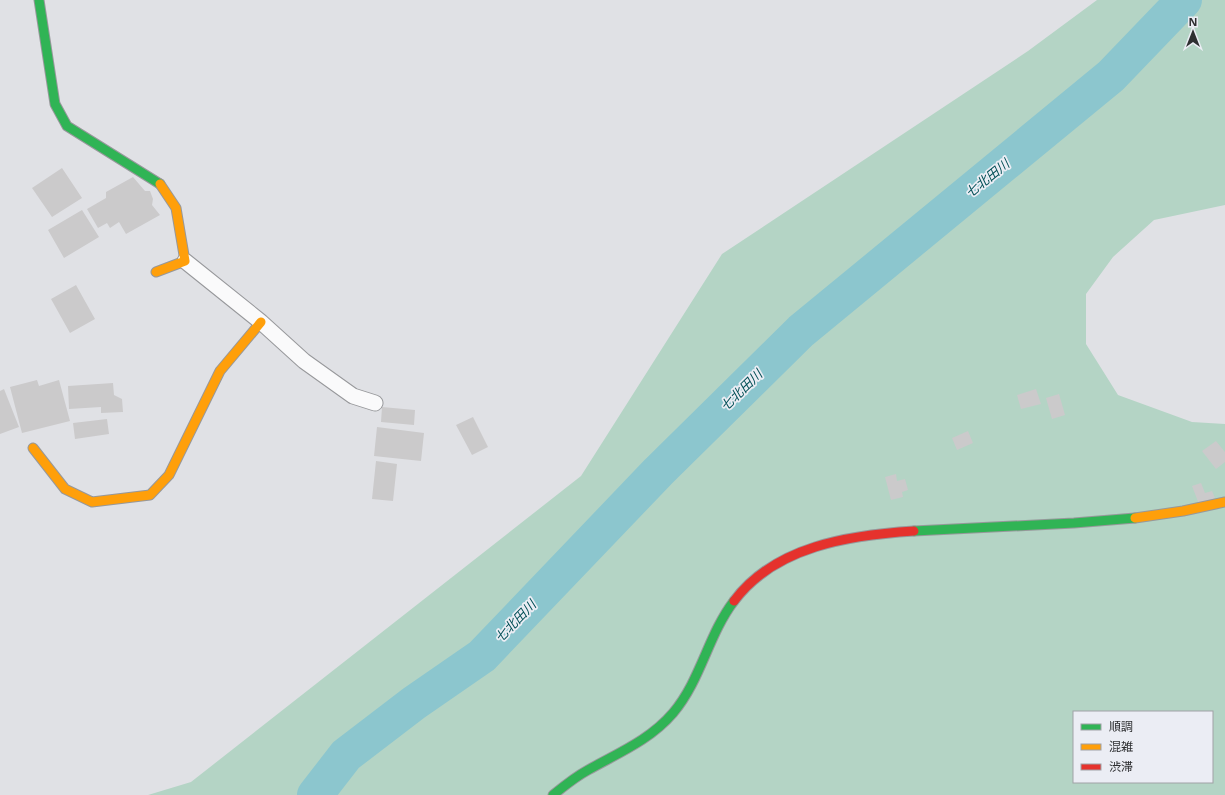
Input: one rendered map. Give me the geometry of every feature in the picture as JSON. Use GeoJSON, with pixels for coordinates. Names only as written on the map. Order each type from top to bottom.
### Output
{"type":"FeatureCollection","features":[{"type":"Feature","properties":{"kind":"street"},"geometry":{"type":"LineString","coordinates":[[39,0],[55,104],[67,126],[159,183],[176,208],[185,261],[261,322],[304,361],[353,396],[376,403]]}},
{"type":"Feature","properties":{"kind":"street"},"geometry":{"type":"LineString","coordinates":[[156,272],[185,261]]}},
{"type":"Feature","properties":{"kind":"street"},"geometry":{"type":"LineString","coordinates":[[33,448],[65,489],[92,502],[150,495],[169,475],[220,371],[261,322]]}},
{"type":"Feature","properties":{"kind":"street"},"geometry":{"type":"LineString","coordinates":[[554,795],[571,781],[591,768],[639,744],[656,731],[670,717],[689,692],[721,623],[740,591],[756,576],[777,562],[800,552],[836,541],[864,536],[906,531],[1054,524],[1127,518],[1183,511],[1225,502]]}},
{"type":"Feature","properties":{"kind":"green space"},"geometry":{"type":"Polygon","coordinates":[[[1097,0],[1225,0],[1225,205],[1154,220],[1113,257],[1086,294],[1086,344],[1118,395],[1192,422],[1225,424],[1225,795],[148,795],[191,782],[581,476],[722,254],[1028,51],[1097,0]]]}},
{"type":"Feature","properties":{"kind":"building"},"geometry":{"type":"Polygon","coordinates":[[[62,168],[82,198],[52,217],[32,188],[62,168]]]}},
{"type":"Feature","properties":{"kind":"building"},"geometry":{"type":"Polygon","coordinates":[[[133,177],[145,191],[150,191],[153,199],[152,205],[160,215],[126,234],[119,222],[110,228],[107,223],[98,228],[87,209],[106,198],[106,192],[133,177]]]}},
{"type":"Feature","properties":{"kind":"building"},"geometry":{"type":"Polygon","coordinates":[[[82,210],[99,237],[64,258],[48,230],[82,210]]]}},
{"type":"Feature","properties":{"kind":"building"},"geometry":{"type":"Polygon","coordinates":[[[76,285],[95,319],[70,333],[51,299],[76,285]]]}},
{"type":"Feature","properties":{"kind":"building"},"geometry":{"type":"Polygon","coordinates":[[[37,380],[39,386],[59,380],[70,421],[22,433],[10,387],[37,380]]]}},
{"type":"Feature","properties":{"kind":"building"},"geometry":{"type":"Polygon","coordinates":[[[113,383],[114,395],[122,399],[123,412],[101,413],[101,407],[69,409],[68,386],[113,383]]]}},
{"type":"Feature","properties":{"kind":"building"},"geometry":{"type":"Polygon","coordinates":[[[4,389],[19,427],[0,434],[0,391],[4,389]]]}},
{"type":"Feature","properties":{"kind":"building"},"geometry":{"type":"Polygon","coordinates":[[[1036,389],[1041,404],[1021,409],[1017,395],[1036,389]]]}},
{"type":"Feature","properties":{"kind":"building"},"geometry":{"type":"Polygon","coordinates":[[[1059,394],[1065,415],[1052,419],[1046,398],[1059,394]]]}},
{"type":"Feature","properties":{"kind":"building"},"geometry":{"type":"Polygon","coordinates":[[[382,407],[415,410],[414,425],[381,422],[382,407]]]}},
{"type":"Feature","properties":{"kind":"building"},"geometry":{"type":"Polygon","coordinates":[[[473,417],[488,447],[472,455],[456,425],[473,417]]]}},
{"type":"Feature","properties":{"kind":"building"},"geometry":{"type":"Polygon","coordinates":[[[107,419],[109,434],[75,439],[73,423],[107,419]]]}},
{"type":"Feature","properties":{"kind":"building"},"geometry":{"type":"Polygon","coordinates":[[[377,427],[424,433],[421,461],[374,456],[377,427]]]}},
{"type":"Feature","properties":{"kind":"building"},"geometry":{"type":"Polygon","coordinates":[[[968,431],[973,443],[957,450],[952,438],[968,431]]]}},
{"type":"Feature","properties":{"kind":"building"},"geometry":{"type":"Polygon","coordinates":[[[1216,441],[1225,452],[1225,462],[1216,469],[1202,451],[1216,441]]]}},
{"type":"Feature","properties":{"kind":"building"},"geometry":{"type":"Polygon","coordinates":[[[376,461],[397,464],[393,501],[372,499],[376,461]]]}},
{"type":"Feature","properties":{"kind":"building"},"geometry":{"type":"Polygon","coordinates":[[[896,474],[897,481],[905,479],[908,490],[902,492],[903,497],[891,500],[885,477],[896,474]]]}},
{"type":"Feature","properties":{"kind":"building"},"geometry":{"type":"Polygon","coordinates":[[[1201,483],[1205,493],[1212,491],[1215,498],[1199,504],[1192,486],[1201,483]]]}},
{"type":"Feature","properties":{"kind":"waterway","name":"七北田川"},"geometry":{"type":"LineString","coordinates":[[315,795],[346,755],[414,703],[482,656],[658,472],[801,331],[1111,76],[1184,0]]}},
{"type":"Feature","properties":{"kind":"traffic: fast"},"geometry":{"type":"LineString","coordinates":[[39,0],[55,104],[67,126],[160,184]]}},
{"type":"Feature","properties":{"kind":"traffic: fast"},"geometry":{"type":"LineString","coordinates":[[914,531],[1074,523],[1135,518]]}},
{"type":"Feature","properties":{"kind":"traffic: fast"},"geometry":{"type":"LineString","coordinates":[[553,795],[583,773],[622,752],[664,723],[683,700],[698,672],[717,628],[734,601]]}},
{"type":"Feature","properties":{"kind":"traffic: slow"},"geometry":{"type":"LineString","coordinates":[[156,272],[185,261],[176,208],[160,184]]}},
{"type":"Feature","properties":{"kind":"traffic: slow"},"geometry":{"type":"LineString","coordinates":[[33,448],[65,489],[92,502],[150,495],[169,475],[220,371],[261,322]]}},
{"type":"Feature","properties":{"kind":"traffic: slow"},"geometry":{"type":"LineString","coordinates":[[1135,518],[1183,511],[1225,502]]}},
{"type":"Feature","properties":{"kind":"traffic: jam"},"geometry":{"type":"LineString","coordinates":[[734,601],[751,582],[770,567],[815,547],[840,540],[914,531]]}}]}
